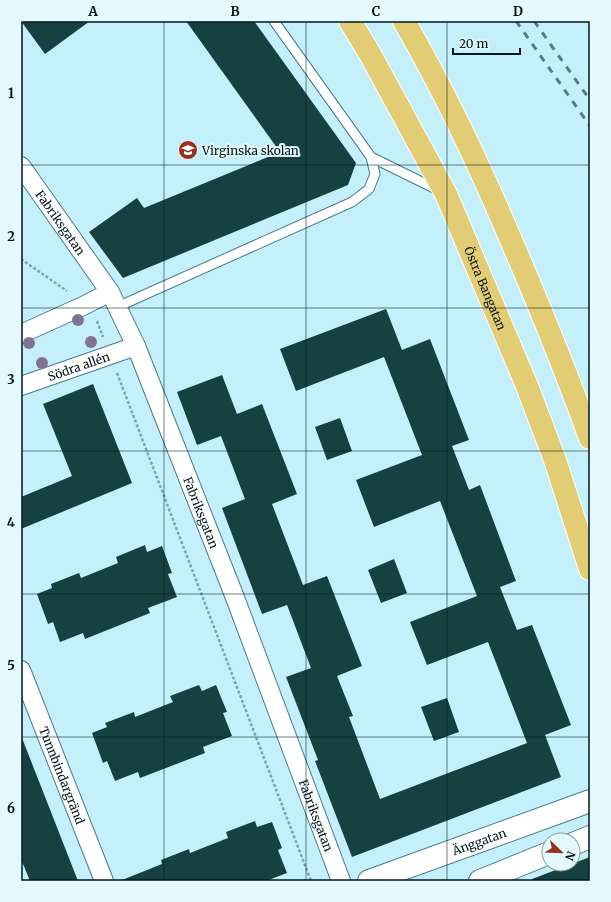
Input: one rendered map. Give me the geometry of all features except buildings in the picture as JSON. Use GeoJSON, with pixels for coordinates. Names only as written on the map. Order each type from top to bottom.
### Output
{"type":"FeatureCollection","features":[{"type":"Feature","properties":{"kind":"main road","name":"Östra Bangatan"},"geometry":{"type":"LineString","coordinates":[[350,21],[377,66],[446,194],[527,386],[555,460],[590,569]]}},
{"type":"Feature","properties":{"kind":"main road"},"geometry":{"type":"LineString","coordinates":[[404,21],[421,50],[476,158],[531,287],[590,438]]}},
{"type":"Feature","properties":{"kind":"street","name":"Fabriksgatan"},"geometry":{"type":"LineString","coordinates":[[21,166],[113,300],[136,346],[234,595],[341,881]]}},
{"type":"Feature","properties":{"kind":"street"},"geometry":{"type":"LineString","coordinates":[[21,334],[85,305],[113,300]]}},
{"type":"Feature","properties":{"kind":"street","name":"Södra allén"},"geometry":{"type":"LineString","coordinates":[[21,386],[136,346]]}},
{"type":"Feature","properties":{"kind":"street","name":"Tunnbindargränd"},"geometry":{"type":"LineString","coordinates":[[21,670],[104,881]]}},
{"type":"Feature","properties":{"kind":"street","name":"Änggatan"},"geometry":{"type":"LineString","coordinates":[[369,881],[590,801]]}},
{"type":"Feature","properties":{"kind":"street"},"geometry":{"type":"LineString","coordinates":[[480,881],[541,857]]}},
{"type":"Feature","properties":{"kind":"lane"},"geometry":{"type":"LineString","coordinates":[[113,300],[352,202],[369,189],[375,174],[371,158],[274,21]]}},
{"type":"Feature","properties":{"kind":"lane"},"geometry":{"type":"LineString","coordinates":[[371,158],[446,194]]}},
{"type":"Feature","properties":{"kind":"path"},"geometry":{"type":"LineString","coordinates":[[21,259],[63,289]]}},
{"type":"Feature","properties":{"kind":"path"},"geometry":{"type":"LineString","coordinates":[[96,318],[311,881]]}},
{"type":"Feature","properties":{"kind":"railway"},"geometry":{"type":"LineString","coordinates":[[516,21],[590,126]]}},
{"type":"Feature","properties":{"kind":"railway"},"geometry":{"type":"LineString","coordinates":[[534,21],[590,100]]}},
{"type":"Feature","properties":{"kind":"place","name":"Virginska skolan"},"geometry":{"type":"Point","coordinates":[188,150]}}]}
